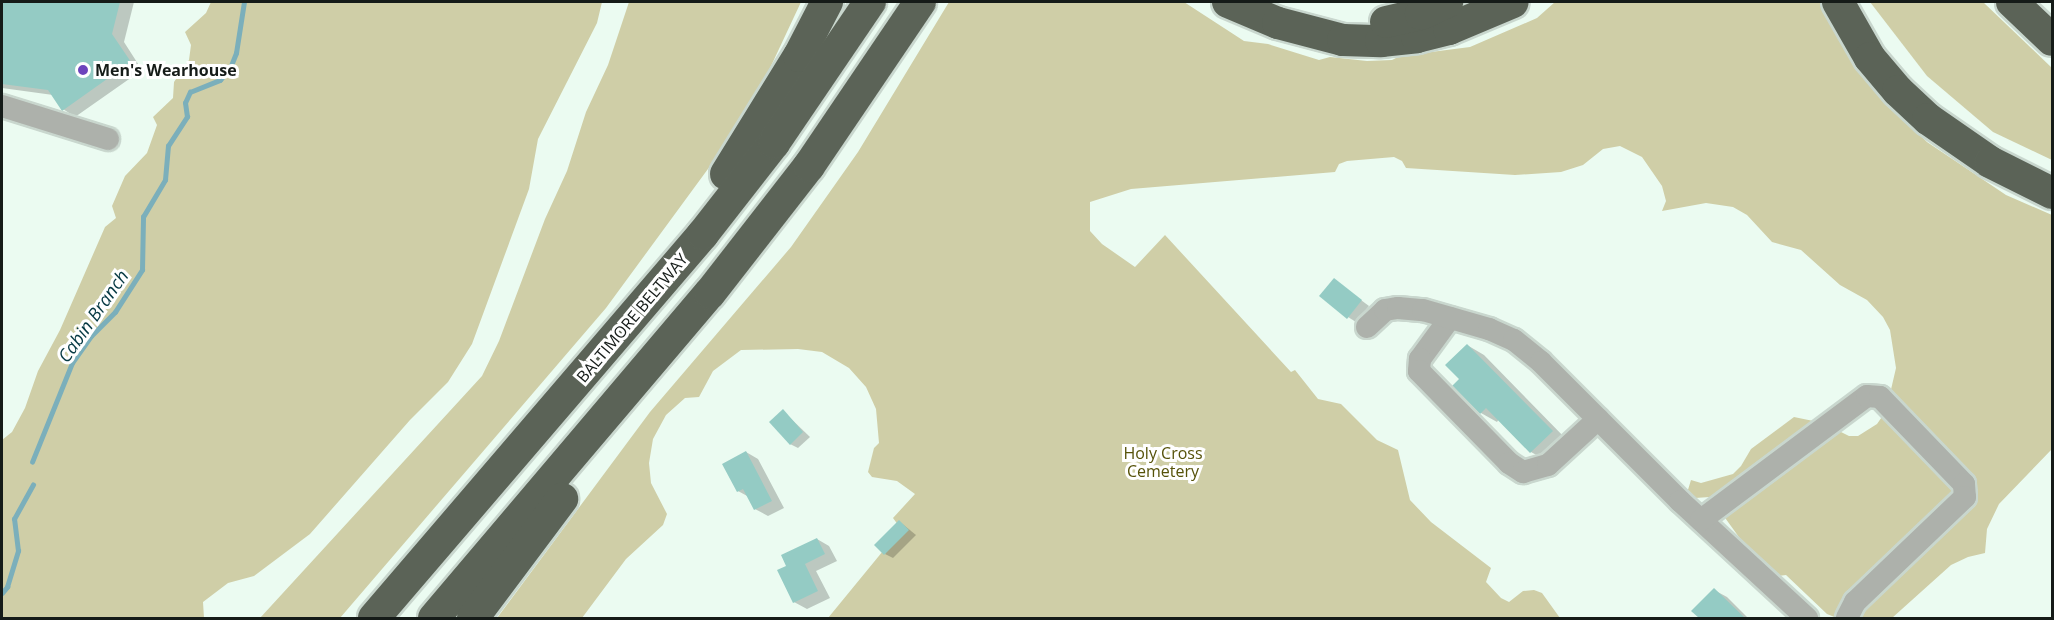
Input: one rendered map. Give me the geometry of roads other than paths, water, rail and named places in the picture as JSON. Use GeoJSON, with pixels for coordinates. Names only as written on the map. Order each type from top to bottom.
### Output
{"type":"FeatureCollection","features":[{"type":"Feature","properties":{"kind":"highway"},"geometry":{"type":"LineString","coordinates":[[597,360],[743,150],[799,56],[827,2]]}},
{"type":"Feature","properties":{"kind":"highway","name":"BALTIMORE BELTWAY"},"geometry":{"type":"LineString","coordinates":[[374,618],[703,234],[774,143],[870,2]]}},
{"type":"Feature","properties":{"kind":"highway"},"geometry":{"type":"LineString","coordinates":[[472,618],[710,293],[809,166],[920,2]]}},
{"type":"Feature","properties":{"kind":"highway"},"geometry":{"type":"LineString","coordinates":[[1228,2],[1278,23],[1343,40],[1417,37],[1449,29],[1513,2]]}},
{"type":"Feature","properties":{"kind":"highway"},"geometry":{"type":"LineString","coordinates":[[1278,23],[1344,26],[1386,22],[1421,14],[1447,2]]}},
{"type":"Feature","properties":{"kind":"highway"},"geometry":{"type":"LineString","coordinates":[[1838,2],[1870,58],[1898,91],[1928,119],[1990,162],[2052,193]]}},
{"type":"Feature","properties":{"kind":"highway"},"geometry":{"type":"LineString","coordinates":[[2012,2],[2052,40]]}},
{"type":"Feature","properties":{"kind":"highway"},"geometry":{"type":"LineString","coordinates":[[434,618],[710,293]]}},
{"type":"Feature","properties":{"kind":"lane"},"geometry":{"type":"LineString","coordinates":[[3,113],[108,139]]}},
{"type":"Feature","properties":{"kind":"lane"},"geometry":{"type":"LineString","coordinates":[[1367,327],[1385,310],[1398,308],[1450,318],[1489,329],[1514,340],[1541,362],[1701,520],[1807,618]]}},
{"type":"Feature","properties":{"kind":"lane"},"geometry":{"type":"LineString","coordinates":[[1450,318],[1420,359],[1419,371],[1509,463],[1522,472],[1548,465],[1598,419]]}},
{"type":"Feature","properties":{"kind":"lane"},"geometry":{"type":"LineString","coordinates":[[1701,520],[1867,396],[1880,398],[1964,484],[1965,497],[1855,602],[1847,618]]}},
{"type":"Feature","properties":{"kind":"waterway","name":"Cabin Branch"},"geometry":{"type":"LineString","coordinates":[[32,462],[72,363],[91,336],[115,312],[142,270],[143,217],[165,180],[168,146],[187,117],[185,103],[190,92],[220,80],[230,68],[236,53],[244,2]]}},
{"type":"Feature","properties":{"kind":"waterway","name":"Cabin Branch"},"geometry":{"type":"LineString","coordinates":[[2,593],[7,587],[18,551],[14,519],[33,485]]}},
{"type":"Feature","properties":{"kind":"place","name":"Men's Wearhouse"},"geometry":{"type":"Point","coordinates":[83,70]}},
{"type":"Feature","properties":{"kind":"park label","name":"Holy Cross Cemetery"},"geometry":{"type":"Point","coordinates":[1163,462]}}]}
